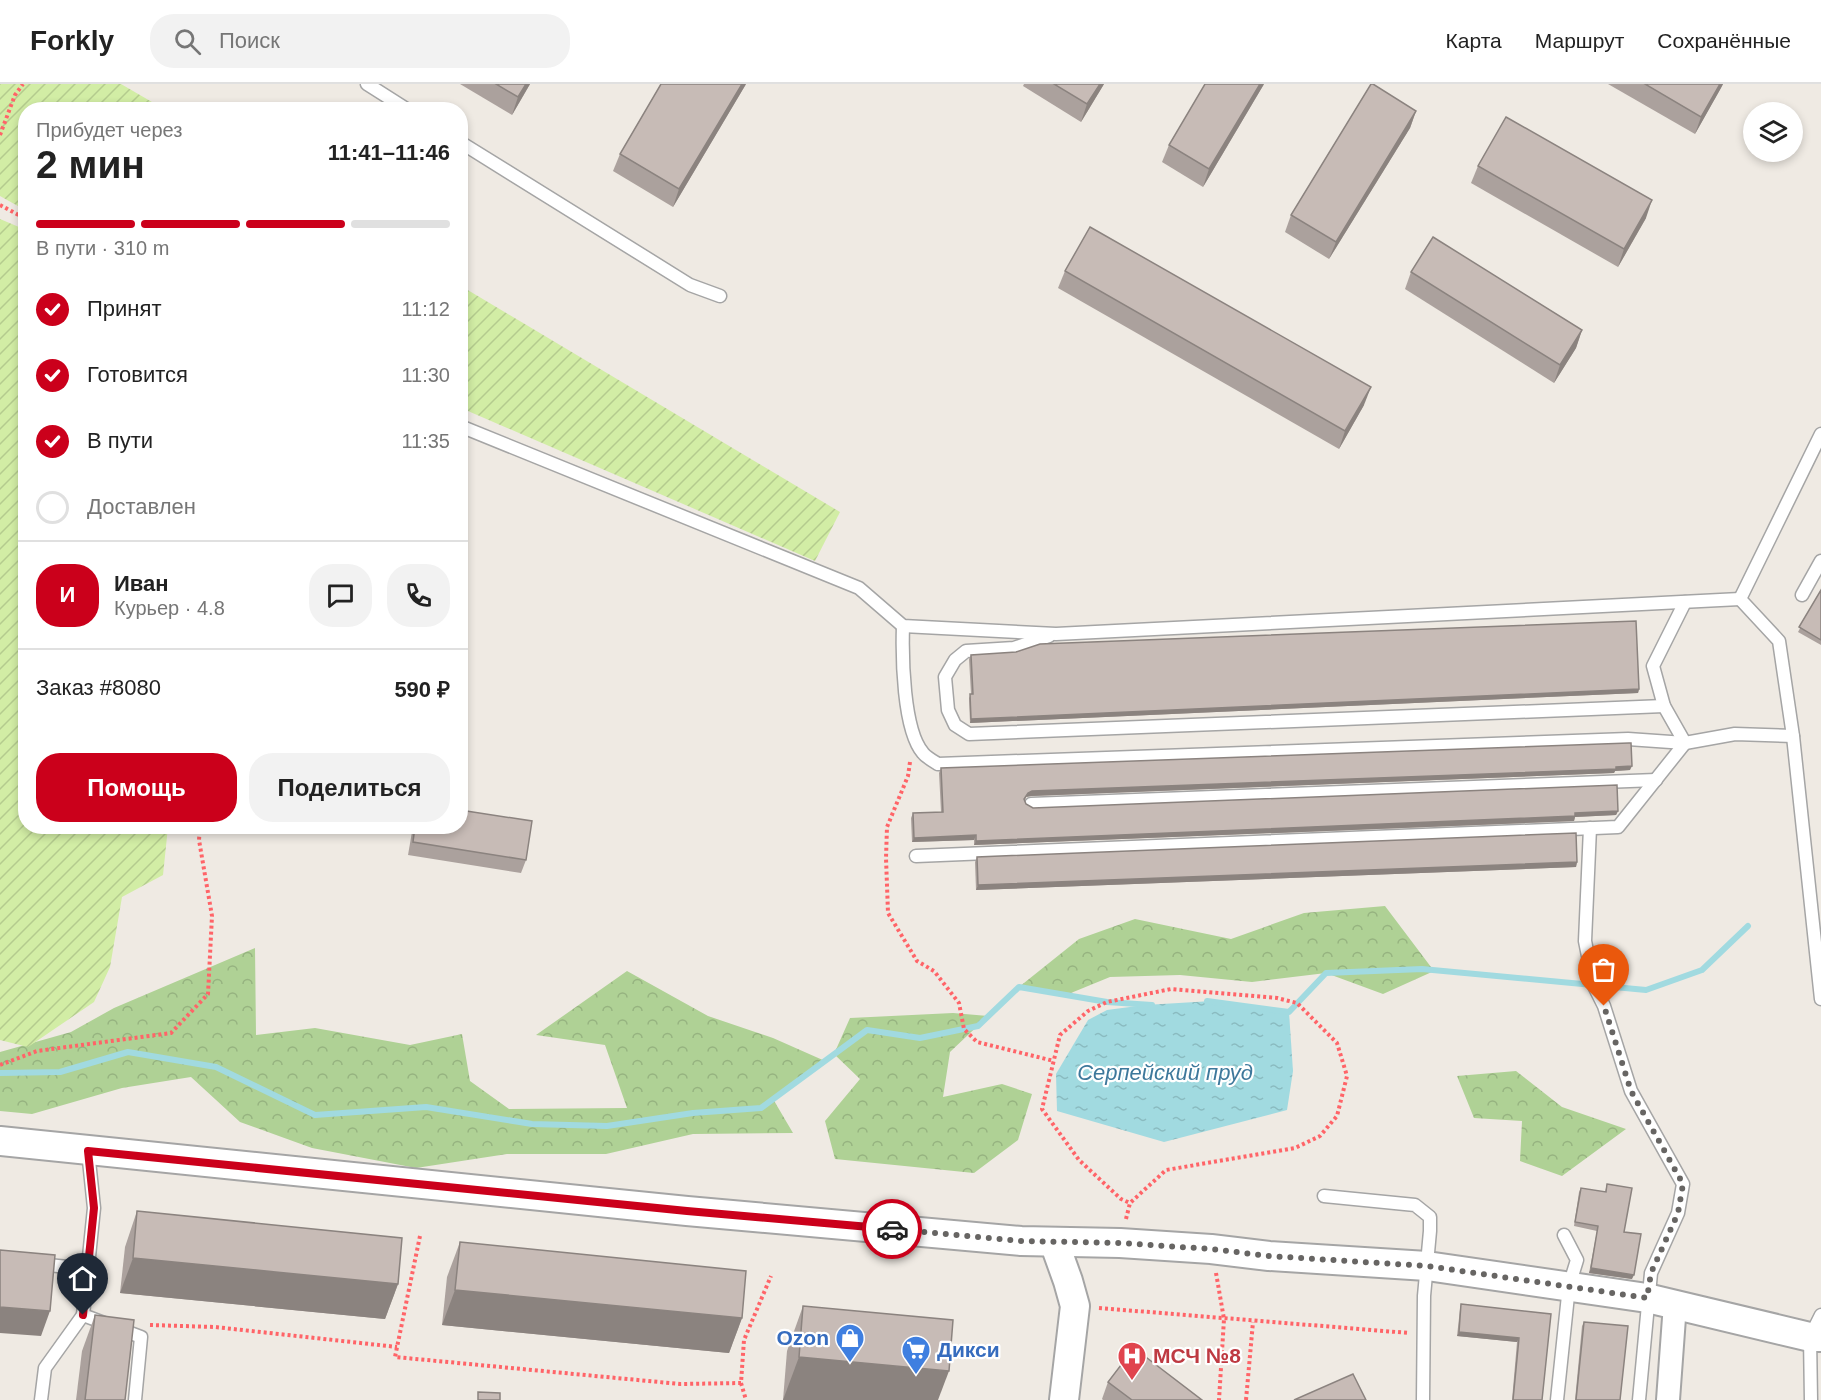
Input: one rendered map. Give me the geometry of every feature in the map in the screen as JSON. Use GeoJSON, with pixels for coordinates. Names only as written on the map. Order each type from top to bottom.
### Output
{"type":"FeatureCollection","features":[{"type":"Feature","properties":{"kind":"street"},"geometry":{"type":"LineString","coordinates":[[0,1141],[687,1211],[1054,1242],[1120,1243],[1211,1249],[1269,1256],[1427,1266],[1647,1298],[1818,1329]]}},
{"type":"Feature","properties":{"kind":"street"},"geometry":{"type":"LineString","coordinates":[[1054,1242],[1075,1306],[1064,1400]]}},
{"type":"Feature","properties":{"kind":"street"},"geometry":{"type":"LineString","coordinates":[[1668,1400],[1676,1304]]}},
{"type":"Feature","properties":{"kind":"lane"},"geometry":{"type":"LineString","coordinates":[[367,84],[395,102]]}},
{"type":"Feature","properties":{"kind":"lane"},"geometry":{"type":"LineString","coordinates":[[468,147],[690,285],[720,296]]}},
{"type":"Feature","properties":{"kind":"lane"},"geometry":{"type":"LineString","coordinates":[[468,429],[859,588],[903,626],[1056,634],[1740,599]]}},
{"type":"Feature","properties":{"kind":"lane"},"geometry":{"type":"LineString","coordinates":[[1740,599],[1821,434]]}},
{"type":"Feature","properties":{"kind":"lane"},"geometry":{"type":"LineString","coordinates":[[1802,595],[1821,561]]}},
{"type":"Feature","properties":{"kind":"lane"},"geometry":{"type":"LineString","coordinates":[[1740,599],[1779,641],[1793,736],[1821,999]]}},
{"type":"Feature","properties":{"kind":"lane"},"geometry":{"type":"LineString","coordinates":[[1685,602],[1653,666],[1664,706],[1685,742]]}},
{"type":"Feature","properties":{"kind":"lane"},"geometry":{"type":"LineString","coordinates":[[903,626],[902,662],[911,730],[923,753],[938,764],[1628,739],[1685,742],[1735,734],[1793,736]]}},
{"type":"Feature","properties":{"kind":"lane"},"geometry":{"type":"LineString","coordinates":[[1056,634],[1014,648],[966,651],[955,660],[945,677],[948,710],[955,725],[969,734],[1664,706]]}},
{"type":"Feature","properties":{"kind":"lane"},"geometry":{"type":"LineString","coordinates":[[916,856],[1618,827],[1685,742]]}},
{"type":"Feature","properties":{"kind":"lane"},"geometry":{"type":"LineString","coordinates":[[1031,804],[1656,780]]}},
{"type":"Feature","properties":{"kind":"lane"},"geometry":{"type":"LineString","coordinates":[[1590,828],[1585,941],[1594,986],[1604,1006],[1631,1091],[1683,1184],[1678,1213],[1651,1273],[1639,1400]]}},
{"type":"Feature","properties":{"kind":"lane"},"geometry":{"type":"LineString","coordinates":[[41,1400],[45,1368],[83,1315],[94,1208],[88,1151]]}},
{"type":"Feature","properties":{"kind":"lane"},"geometry":{"type":"LineString","coordinates":[[1324,1196],[1415,1205],[1430,1217],[1424,1296],[1423,1400]]}},
{"type":"Feature","properties":{"kind":"lane"},"geometry":{"type":"LineString","coordinates":[[1557,1400],[1569,1286],[1577,1260],[1564,1235]]}},
{"type":"Feature","properties":{"kind":"lane"},"geometry":{"type":"LineString","coordinates":[[22,1263],[88,1269]]}},
{"type":"Feature","properties":{"kind":"lane"},"geometry":{"type":"LineString","coordinates":[[83,1315],[141,1337],[135,1400]]}},
{"type":"Feature","properties":{"kind":"lane"},"geometry":{"type":"LineString","coordinates":[[1811,1400],[1818,1329]]}},
{"type":"Feature","properties":{"kind":"path"},"geometry":{"type":"LineString","coordinates":[[0,135],[15,95],[23,84]]}},
{"type":"Feature","properties":{"kind":"path"},"geometry":{"type":"LineString","coordinates":[[0,205],[18,215]]}},
{"type":"Feature","properties":{"kind":"path"},"geometry":{"type":"LineString","coordinates":[[914,735],[908,776],[887,827],[888,913],[917,961],[933,971],[959,1003],[964,1029],[977,1042],[1054,1061]]}},
{"type":"Feature","properties":{"kind":"path"},"geometry":{"type":"LineString","coordinates":[[0,1065],[36,1051],[171,1033],[208,994],[212,916],[199,834]]}},
{"type":"Feature","properties":{"kind":"path"},"geometry":{"type":"LineString","coordinates":[[1120,1243],[1130,1203],[1166,1170],[1295,1148],[1320,1136],[1337,1116],[1347,1076],[1337,1043],[1297,1004],[1277,998],[1171,989],[1107,1002],[1088,1011],[1060,1035],[1042,1109],[1079,1160],[1121,1199],[1130,1203]]}},
{"type":"Feature","properties":{"kind":"path"},"geometry":{"type":"LineString","coordinates":[[420,1236],[395,1357],[680,1384],[741,1383]]}},
{"type":"Feature","properties":{"kind":"path"},"geometry":{"type":"LineString","coordinates":[[1211,1249],[1224,1319],[1219,1400]]}},
{"type":"Feature","properties":{"kind":"path"},"geometry":{"type":"LineString","coordinates":[[746,1400],[741,1383],[744,1341],[771,1276]]}},
{"type":"Feature","properties":{"kind":"path"},"geometry":{"type":"LineString","coordinates":[[1075,1306],[1423,1335]]}},
{"type":"Feature","properties":{"kind":"path"},"geometry":{"type":"LineString","coordinates":[[1246,1400],[1253,1322]]}},
{"type":"Feature","properties":{"kind":"path"},"geometry":{"type":"LineString","coordinates":[[150,1325],[215,1327],[397,1347]]}},
{"type":"Feature","properties":{"kind":"green space"},"geometry":{"type":"Polygon","coordinates":[[[0,84],[121,84],[152,102],[18,102],[18,206],[0,196],[0,84]]]}},
{"type":"Feature","properties":{"kind":"green space"},"geometry":{"type":"Polygon","coordinates":[[[0,219],[18,227],[18,834],[167,834],[163,875],[122,897],[110,967],[94,1002],[28,1047],[0,1040],[0,219]]]}},
{"type":"Feature","properties":{"kind":"green space"},"geometry":{"type":"Polygon","coordinates":[[[468,290],[840,512],[815,561],[468,411],[468,290]]]}},
{"type":"Feature","properties":{"kind":"green space"},"geometry":{"type":"Polygon","coordinates":[[[1385,906],[1434,971],[1383,994],[1326,973],[1252,982],[1180,975],[1110,977],[1066,995],[1019,987],[1079,939],[1135,919],[1231,939],[1304,913],[1385,906]]]}},
{"type":"Feature","properties":{"kind":"green space"},"geometry":{"type":"Polygon","coordinates":[[[255,948],[256,1035],[315,1028],[410,1045],[462,1034],[470,1081],[509,1109],[627,1108],[605,1045],[536,1035],[627,971],[708,1016],[773,1038],[825,1061],[773,1099],[793,1133],[693,1134],[606,1154],[507,1154],[416,1168],[312,1148],[240,1122],[191,1077],[122,1088],[32,1114],[0,1111],[0,1052],[71,1032],[114,1008],[255,948]]]}},
{"type":"Feature","properties":{"kind":"green space"},"geometry":{"type":"Polygon","coordinates":[[[953,1013],[988,1016],[950,1052],[943,1097],[1002,1084],[1032,1094],[1018,1140],[974,1173],[835,1159],[825,1121],[860,1079],[834,1054],[850,1018],[953,1013]]]}},
{"type":"Feature","properties":{"kind":"green space"},"geometry":{"type":"Polygon","coordinates":[[[1516,1071],[1562,1107],[1626,1129],[1562,1176],[1520,1161],[1522,1121],[1474,1118],[1457,1076],[1516,1071]]]}},
{"type":"Feature","properties":{"kind":"water","name":"Серпейский пруд"},"geometry":{"type":"Polygon","coordinates":[[[1212,1001],[1289,1012],[1293,1071],[1287,1110],[1164,1142],[1057,1111],[1056,1074],[1088,1020],[1107,1010],[1212,1001]]]}},
{"type":"Feature","properties":{"kind":"building"},"geometry":{"type":"Polygon","coordinates":[[[496,84],[526,84],[518,97],[496,84]]]}},
{"type":"Feature","properties":{"kind":"building"},"geometry":{"type":"Polygon","coordinates":[[[661,84],[742,84],[679,189],[620,154],[661,84]]]}},
{"type":"Feature","properties":{"kind":"building"},"geometry":{"type":"Polygon","coordinates":[[[1054,84],[1100,84],[1087,104],[1054,84]]]}},
{"type":"Feature","properties":{"kind":"building"},"geometry":{"type":"Polygon","coordinates":[[[1205,84],[1260,84],[1209,169],[1169,145],[1205,84]]]}},
{"type":"Feature","properties":{"kind":"building"},"geometry":{"type":"Polygon","coordinates":[[[1371,84],[1416,111],[1336,242],[1291,215],[1371,84]]]}},
{"type":"Feature","properties":{"kind":"building"},"geometry":{"type":"Polygon","coordinates":[[[1645,84],[1720,84],[1701,117],[1645,84]]]}},
{"type":"Feature","properties":{"kind":"building"},"geometry":{"type":"Polygon","coordinates":[[[1506,117],[1652,200],[1624,249],[1478,166],[1506,117]]]}},
{"type":"Feature","properties":{"kind":"building"},"geometry":{"type":"Polygon","coordinates":[[[1090,227],[1371,387],[1345,431],[1065,271],[1090,227]]]}},
{"type":"Feature","properties":{"kind":"building"},"geometry":{"type":"Polygon","coordinates":[[[1433,237],[1582,330],[1560,365],[1411,272],[1433,237]]]}},
{"type":"Feature","properties":{"kind":"building"},"geometry":{"type":"Polygon","coordinates":[[[1821,590],[1821,640],[1799,627],[1821,590]]]}},
{"type":"Feature","properties":{"kind":"building"},"geometry":{"type":"Polygon","coordinates":[[[1636,621],[1639,689],[971,719],[970,694],[973,694],[971,655],[1016,652],[1040,644],[1636,621]]]}},
{"type":"Feature","properties":{"kind":"building"},"geometry":{"type":"Polygon","coordinates":[[[1631,743],[1632,766],[1616,767],[1616,769],[1032,791],[1024,799],[1026,804],[1033,808],[1617,785],[1618,811],[1575,813],[1575,816],[976,841],[976,835],[914,838],[913,813],[943,812],[941,768],[1631,743]]]}},
{"type":"Feature","properties":{"kind":"building"},"geometry":{"type":"Polygon","coordinates":[[[468,811],[532,821],[526,860],[413,842],[414,834],[468,834],[468,811]]]}},
{"type":"Feature","properties":{"kind":"building"},"geometry":{"type":"Polygon","coordinates":[[[1576,833],[1577,862],[978,885],[977,857],[1576,833]]]}},
{"type":"Feature","properties":{"kind":"building"},"geometry":{"type":"Polygon","coordinates":[[[1607,1184],[1632,1188],[1624,1232],[1641,1234],[1634,1275],[1591,1268],[1598,1226],[1575,1222],[1581,1188],[1606,1192],[1607,1184]]]}},
{"type":"Feature","properties":{"kind":"building"},"geometry":{"type":"Polygon","coordinates":[[[137,1211],[402,1238],[398,1284],[133,1258],[137,1211]]]}},
{"type":"Feature","properties":{"kind":"building"},"geometry":{"type":"Polygon","coordinates":[[[460,1242],[746,1271],[742,1318],[455,1290],[460,1242]]]}},
{"type":"Feature","properties":{"kind":"building"},"geometry":{"type":"Polygon","coordinates":[[[0,1250],[55,1255],[50,1311],[0,1307],[0,1250]]]}},
{"type":"Feature","properties":{"kind":"building"},"geometry":{"type":"Polygon","coordinates":[[[1461,1304],[1551,1314],[1542,1400],[1513,1400],[1519,1338],[1459,1332],[1461,1304]]]}},
{"type":"Feature","properties":{"kind":"building"},"geometry":{"type":"Polygon","coordinates":[[[803,1306],[953,1320],[949,1371],[799,1357],[803,1306]]]}},
{"type":"Feature","properties":{"kind":"building"},"geometry":{"type":"Polygon","coordinates":[[[95,1315],[134,1320],[125,1400],[85,1400],[95,1315]]]}},
{"type":"Feature","properties":{"kind":"building"},"geometry":{"type":"Polygon","coordinates":[[[1584,1322],[1628,1326],[1620,1400],[1576,1400],[1584,1322]]]}},
{"type":"Feature","properties":{"kind":"building"},"geometry":{"type":"Polygon","coordinates":[[[1134,1348],[1202,1400],[1132,1400],[1108,1382],[1134,1348]]]}},
{"type":"Feature","properties":{"kind":"building"},"geometry":{"type":"Polygon","coordinates":[[[1353,1374],[1366,1400],[1294,1400],[1353,1374]]]}},
{"type":"Feature","properties":{"kind":"building"},"geometry":{"type":"Polygon","coordinates":[[[478,1392],[500,1393],[500,1400],[478,1400],[478,1392]]]}},
{"type":"Feature","properties":{"kind":"waterway"},"geometry":{"type":"LineString","coordinates":[[1207,1001],[1289,1012],[1326,973],[1422,969],[1646,990],[1702,970],[1748,926]]}},
{"type":"Feature","properties":{"kind":"waterway"},"geometry":{"type":"LineString","coordinates":[[0,1073],[60,1072],[128,1052],[216,1067],[315,1115],[426,1107],[532,1124],[607,1126],[693,1113],[761,1108],[867,1030],[920,1038],[978,1026],[1019,987],[1107,1002],[1152,1005]]}},
{"type":"Feature","properties":{"kind":"way so far"},"geometry":{"type":"LineString","coordinates":[[892,1229],[1021,1241],[1120,1243],[1211,1249],[1269,1256],[1427,1266],[1647,1298],[1651,1273],[1678,1213],[1683,1184],[1631,1091],[1604,1006]]}},
{"type":"Feature","properties":{"kind":"place","name":"Ozon"},"geometry":{"type":"Point","coordinates":[850,1364]}},
{"type":"Feature","properties":{"kind":"place","name":"Дикси"},"geometry":{"type":"Point","coordinates":[916,1376]}},
{"type":"Feature","properties":{"kind":"place","name":"МСЧ №8"},"geometry":{"type":"Point","coordinates":[1132,1382]}},
{"type":"Feature","properties":{"kind":"route"},"geometry":{"type":"LineString","coordinates":[[83,1315],[94,1208],[88,1151],[687,1211],[892,1229]]}}]}
